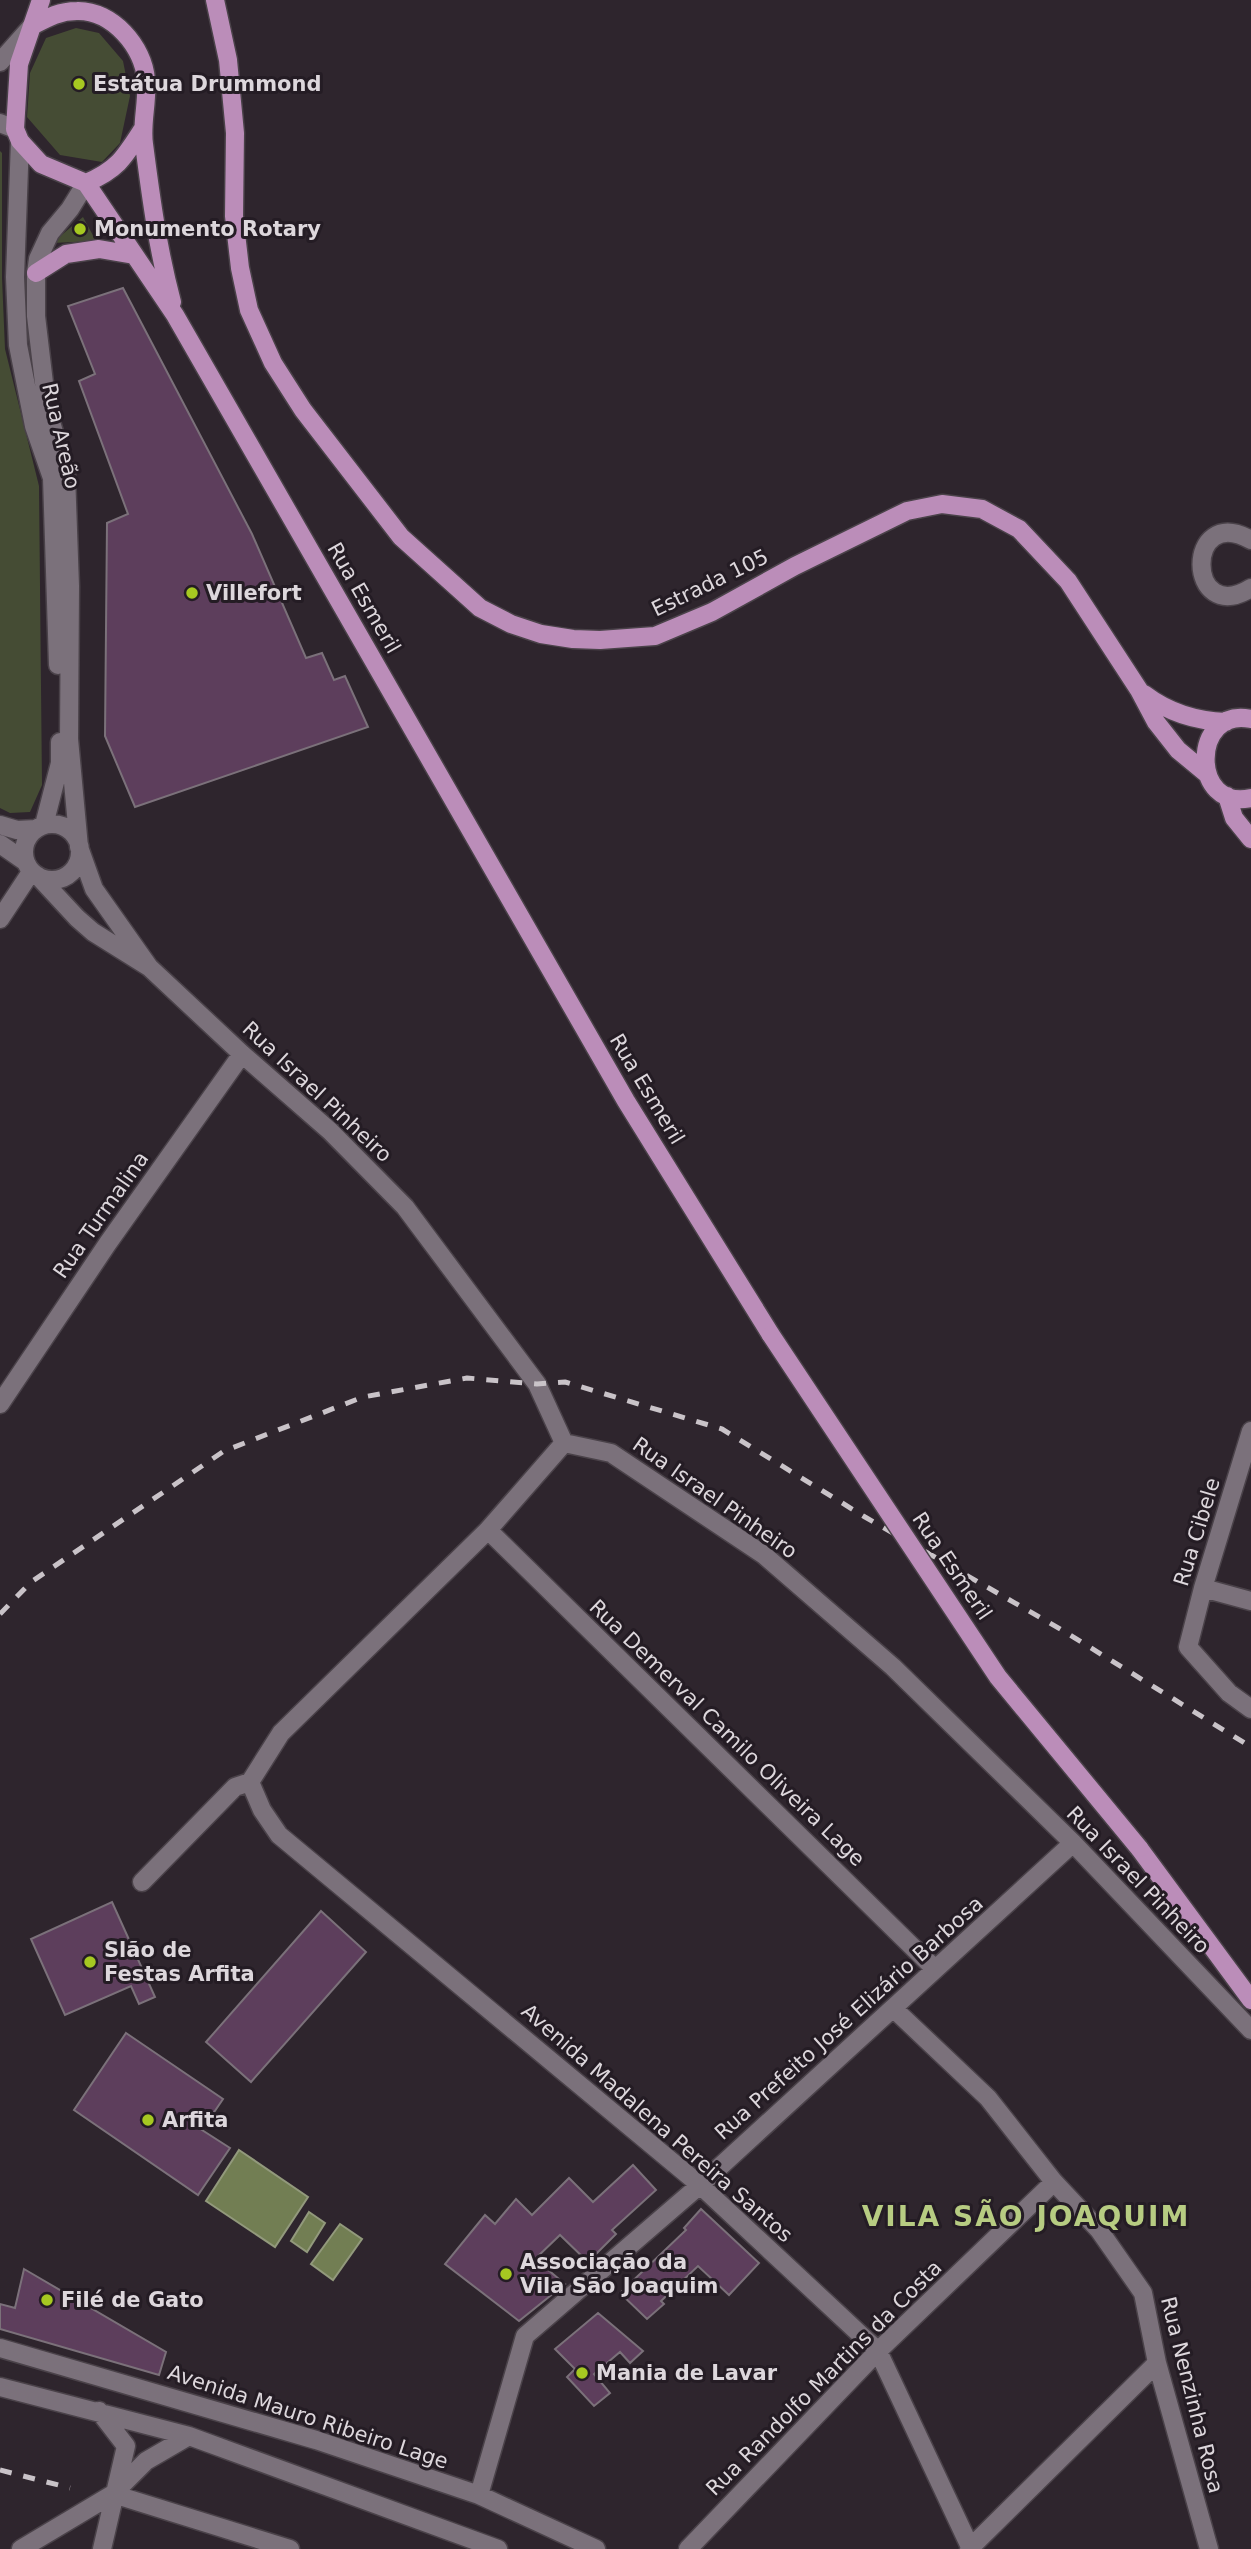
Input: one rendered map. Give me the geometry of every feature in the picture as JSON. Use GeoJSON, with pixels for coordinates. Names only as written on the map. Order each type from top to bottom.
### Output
{"type":"FeatureCollection","features":[{"type":"Feature","properties":{"kind":"main road"},"geometry":{"type":"LineString","coordinates":[[41,0],[19,64],[12,131],[41,164],[86,183],[175,314]]}},
{"type":"Feature","properties":{"kind":"main road"},"geometry":{"type":"LineString","coordinates":[[94,0],[104,19]]}},
{"type":"Feature","properties":{"kind":"main road","name":"Estrada 105"},"geometry":{"type":"LineString","coordinates":[[215,0],[228,60],[235,132],[234,216],[240,268],[249,310],[273,363],[303,410],[401,537],[480,608],[511,624],[551,636],[600,640],[655,636],[712,612],[795,566],[906,511],[942,504],[982,509],[1019,529],[1068,581],[1139,690],[1156,722],[1178,750],[1207,774],[1215,787],[1227,796]]}},
{"type":"Feature","properties":{"kind":"main road"},"geometry":{"type":"LineString","coordinates":[[32,26],[57,12],[80,10],[104,19],[124,32],[141,58],[146,79],[142,130],[159,255],[175,314]]}},
{"type":"Feature","properties":{"kind":"main road"},"geometry":{"type":"LineString","coordinates":[[86,183],[107,174],[127,154],[142,130]]}},
{"type":"Feature","properties":{"kind":"main road"},"geometry":{"type":"LineString","coordinates":[[36,274],[66,254],[99,249],[134,255]]}},
{"type":"Feature","properties":{"kind":"main road","name":"Rua Esmeril"},"geometry":{"type":"LineString","coordinates":[[175,314],[626,1101],[771,1335],[998,1677],[1139,1848],[1251,2000]]}},
{"type":"Feature","properties":{"kind":"main road","name":"Estrada 105"},"geometry":{"type":"LineString","coordinates":[[1139,690],[1179,715],[1203,721],[1226,722],[1249,715]]}},
{"type":"Feature","properties":{"kind":"main road"},"geometry":{"type":"LineString","coordinates":[[1207,774],[1204,754],[1211,735],[1226,722]]}},
{"type":"Feature","properties":{"kind":"main road"},"geometry":{"type":"LineString","coordinates":[[1227,796],[1245,800],[1251,798]]}},
{"type":"Feature","properties":{"kind":"main road"},"geometry":{"type":"LineString","coordinates":[[1227,796],[1234,818],[1251,839]]}},
{"type":"Feature","properties":{"kind":"street"},"geometry":{"type":"LineString","coordinates":[[0,62],[32,26]]}},
{"type":"Feature","properties":{"kind":"street","name":"Rua Areão"},"geometry":{"type":"LineString","coordinates":[[12,131],[18,345],[34,426],[52,478],[55,527],[60,763],[40,827]]}},
{"type":"Feature","properties":{"kind":"street","name":"Rua Areão"},"geometry":{"type":"LineString","coordinates":[[79,847],[69,738],[70,586],[66,474],[47,408],[36,316],[36,274],[37,259],[50,233],[70,209],[86,183]]}},
{"type":"Feature","properties":{"kind":"street"},"geometry":{"type":"LineString","coordinates":[[1251,540],[1236,533],[1218,536],[1205,547],[1200,564],[1205,581],[1218,593],[1235,596],[1251,589]]}},
{"type":"Feature","properties":{"kind":"street"},"geometry":{"type":"LineString","coordinates":[[0,825],[17,830],[62,826],[76,838],[79,847],[77,864],[71,872],[55,879],[32,870]]}},
{"type":"Feature","properties":{"kind":"street"},"geometry":{"type":"LineString","coordinates":[[0,919],[32,870],[25,844],[40,827]]}},
{"type":"Feature","properties":{"kind":"street","name":"Rua Israel Pinheiro"},"geometry":{"type":"LineString","coordinates":[[0,844],[32,870],[76,918],[93,932],[149,967],[242,1054],[330,1130],[405,1207],[537,1384],[565,1443],[611,1452],[764,1555],[893,1667],[1073,1843],[1251,2029]]}},
{"type":"Feature","properties":{"kind":"street","name":"Rua Israel Pinheiro"},"geometry":{"type":"LineString","coordinates":[[79,847],[94,889],[149,967]]}},
{"type":"Feature","properties":{"kind":"street","name":"Rua Turmalina"},"geometry":{"type":"LineString","coordinates":[[0,1404],[108,1243],[242,1054]]}},
{"type":"Feature","properties":{"kind":"street","name":"Rua Cibele"},"geometry":{"type":"LineString","coordinates":[[1251,1431],[1203,1588],[1188,1647],[1229,1693],[1251,1709]]}},
{"type":"Feature","properties":{"kind":"street"},"geometry":{"type":"LineString","coordinates":[[142,1882],[235,1787],[250,1782],[281,1733],[488,1530],[565,1443]]}},
{"type":"Feature","properties":{"kind":"street","name":"Rua Demerval Camilo Oliveira Lage"},"geometry":{"type":"LineString","coordinates":[[488,1530],[935,1969]]}},
{"type":"Feature","properties":{"kind":"street"},"geometry":{"type":"LineString","coordinates":[[1203,1588],[1251,1601]]}},
{"type":"Feature","properties":{"kind":"street","name":"Avenida Madalena Pereira Santos"},"geometry":{"type":"LineString","coordinates":[[250,1782],[262,1810],[279,1835],[700,2185],[878,2351],[970,2549]]}},
{"type":"Feature","properties":{"kind":"street","name":"Rua Prefeito José Elizário Barbosa"},"geometry":{"type":"LineString","coordinates":[[480,2496],[526,2336],[700,2185],[1073,1843]]}},
{"type":"Feature","properties":{"kind":"street","name":"Rua Nenzinha Rosa"},"geometry":{"type":"LineString","coordinates":[[894,2009],[989,2098],[1054,2182],[1099,2230],[1143,2293],[1157,2363],[1209,2549]]}},
{"type":"Feature","properties":{"kind":"street","name":"Rua Randolfo Martins da Costa"},"geometry":{"type":"LineString","coordinates":[[688,2549],[878,2351],[1054,2182]]}},
{"type":"Feature","properties":{"kind":"street","name":"Avenida Mauro Ribeiro Lage"},"geometry":{"type":"LineString","coordinates":[[0,2348],[316,2440],[480,2496],[596,2549]]}},
{"type":"Feature","properties":{"kind":"street"},"geometry":{"type":"LineString","coordinates":[[970,2549],[1157,2363]]}},
{"type":"Feature","properties":{"kind":"street"},"geometry":{"type":"LineString","coordinates":[[0,2387],[189,2436],[498,2549]]}},
{"type":"Feature","properties":{"kind":"street"},"geometry":{"type":"LineString","coordinates":[[99,2411],[125,2446],[102,2549]]}},
{"type":"Feature","properties":{"kind":"street"},"geometry":{"type":"LineString","coordinates":[[21,2549],[113,2494],[146,2461],[189,2436]]}},
{"type":"Feature","properties":{"kind":"street"},"geometry":{"type":"LineString","coordinates":[[113,2494],[290,2549]]}},
{"type":"Feature","properties":{"kind":"shaded area","name":"Estátua Drummond"},"geometry":{"type":"Polygon","coordinates":[[[76,28],[99,33],[123,61],[130,96],[120,143],[102,162],[60,155],[27,117],[30,73],[46,38],[76,28]]]}},
{"type":"Feature","properties":{"kind":"shaded area"},"geometry":{"type":"Polygon","coordinates":[[[0,151],[5,349],[39,486],[42,785],[30,812],[10,813],[0,808],[0,151]]]}},
{"type":"Feature","properties":{"kind":"shaded area","name":"Monumento Rotary"},"geometry":{"type":"Polygon","coordinates":[[[83,217],[96,241],[52,243],[83,217]]]}},
{"type":"Feature","properties":{"kind":"shaded area"},"geometry":{"type":"Polygon","coordinates":[[[239,2150],[308,2197],[275,2247],[206,2201],[239,2150]]]}},
{"type":"Feature","properties":{"kind":"shaded area"},"geometry":{"type":"Polygon","coordinates":[[[309,2212],[325,2223],[307,2252],[291,2241],[309,2212]]]}},
{"type":"Feature","properties":{"kind":"shaded area"},"geometry":{"type":"Polygon","coordinates":[[[340,2224],[362,2239],[333,2280],[311,2264],[340,2224]]]}},
{"type":"Feature","properties":{"kind":"building","name":"Villefort"},"geometry":{"type":"Polygon","coordinates":[[[123,288],[252,534],[306,658],[322,653],[334,680],[345,676],[368,727],[135,807],[105,736],[107,523],[128,514],[79,381],[95,374],[68,306],[123,288]]]}},
{"type":"Feature","properties":{"kind":"building","name":"Slão de Festas Arfita"},"geometry":{"type":"Polygon","coordinates":[[[112,1902],[155,1997],[139,2004],[131,1986],[65,2015],[31,1939],[112,1902]]]}},
{"type":"Feature","properties":{"kind":"building"},"geometry":{"type":"Polygon","coordinates":[[[321,1911],[366,1952],[251,2082],[206,2042],[321,1911]]]}},
{"type":"Feature","properties":{"kind":"building","name":"Arfita"},"geometry":{"type":"Polygon","coordinates":[[[126,2033],[223,2099],[202,2130],[230,2148],[198,2195],[74,2110],[126,2033]]]}},
{"type":"Feature","properties":{"kind":"building"},"geometry":{"type":"Polygon","coordinates":[[[633,2165],[656,2190],[612,2230],[616,2234],[588,2262],[560,2235],[535,2259],[565,2284],[519,2321],[445,2264],[485,2215],[495,2224],[516,2199],[532,2215],[569,2178],[593,2202],[633,2165]]]}},
{"type":"Feature","properties":{"kind":"building"},"geometry":{"type":"Polygon","coordinates":[[[701,2209],[759,2263],[729,2295],[698,2266],[661,2301],[664,2304],[647,2319],[620,2293],[686,2230],[684,2228],[701,2209]]]}},
{"type":"Feature","properties":{"kind":"building","name":"Filé de Gato"},"geometry":{"type":"Polygon","coordinates":[[[24,2269],[166,2352],[159,2375],[0,2329],[0,2304],[15,2308],[24,2269]]]}},
{"type":"Feature","properties":{"kind":"building"},"geometry":{"type":"Polygon","coordinates":[[[598,2313],[643,2351],[630,2363],[620,2352],[594,2374],[610,2393],[594,2406],[567,2377],[575,2369],[555,2349],[598,2313]]]}},
{"type":"Feature","properties":{"kind":"railway"},"geometry":{"type":"LineString","coordinates":[[0,1614],[31,1582],[224,1451],[363,1397],[467,1378],[537,1384],[565,1382],[722,1429],[865,1517],[1062,1630],[1251,1747]]}},
{"type":"Feature","properties":{"kind":"railway"},"geometry":{"type":"LineString","coordinates":[[0,2470],[70,2488]]}},
{"type":"Feature","properties":{"kind":"place","name":"Estátua Drummond"},"geometry":{"type":"Point","coordinates":[79,84]}},
{"type":"Feature","properties":{"kind":"place","name":"Monumento Rotary"},"geometry":{"type":"Point","coordinates":[80,229]}},
{"type":"Feature","properties":{"kind":"place","name":"Villefort"},"geometry":{"type":"Point","coordinates":[192,593]}},
{"type":"Feature","properties":{"kind":"place","name":"Slão de Festas Arfita"},"geometry":{"type":"Point","coordinates":[90,1962]}},
{"type":"Feature","properties":{"kind":"place","name":"Arfita"},"geometry":{"type":"Point","coordinates":[148,2120]}},
{"type":"Feature","properties":{"kind":"place","name":"Associação da Vila São Joaquim"},"geometry":{"type":"Point","coordinates":[506,2274]}},
{"type":"Feature","properties":{"kind":"place","name":"Filé de Gato"},"geometry":{"type":"Point","coordinates":[47,2300]}},
{"type":"Feature","properties":{"kind":"place","name":"Mania de Lavar"},"geometry":{"type":"Point","coordinates":[582,2373]}},
{"type":"Feature","properties":{"kind":"district","name":"VILA SÃO JOAQUIM"},"geometry":{"type":"Point","coordinates":[1026,2216]}}]}
